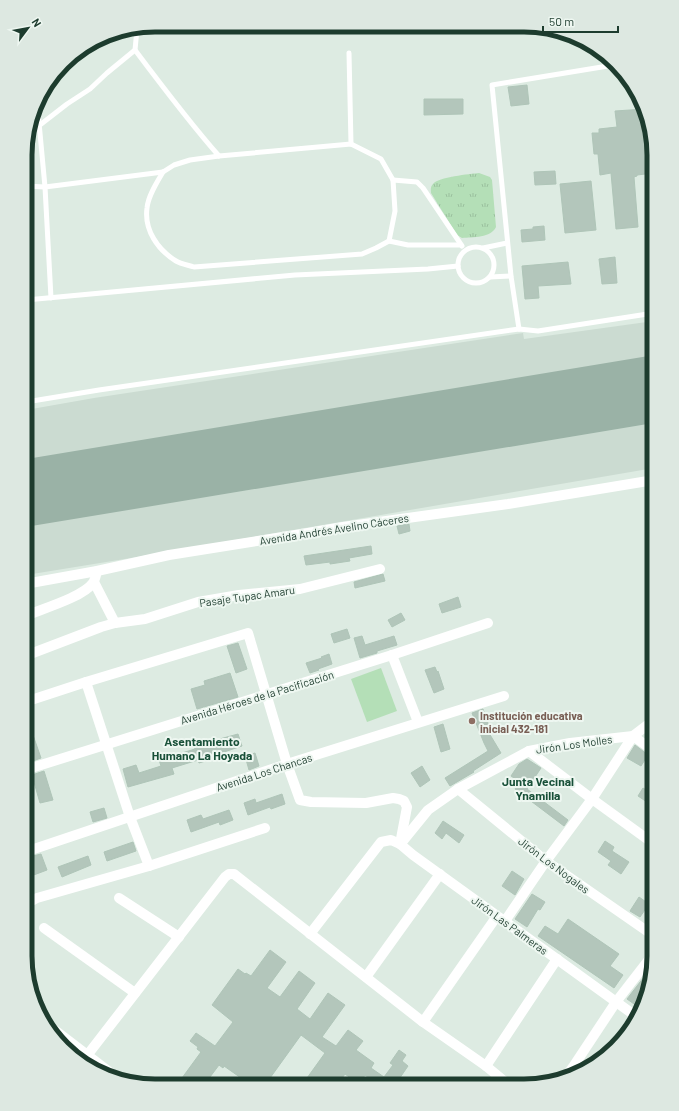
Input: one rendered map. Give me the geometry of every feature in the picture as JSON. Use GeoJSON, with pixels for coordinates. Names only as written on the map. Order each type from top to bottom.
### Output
{"type":"FeatureCollection","features":[{"type":"Feature","properties":{"kind":"street","name":"Avenida Andrés Avelino Cáceres"},"geometry":{"type":"LineString","coordinates":[[32,583],[176,554],[343,527],[508,504],[647,481]]}},
{"type":"Feature","properties":{"kind":"street","name":"Pasaje Tupac Amaru"},"geometry":{"type":"LineString","coordinates":[[32,653],[101,627],[115,623],[145,619],[198,602],[239,595],[300,589],[380,569]]}},
{"type":"Feature","properties":{"kind":"street"},"geometry":{"type":"LineString","coordinates":[[32,614],[77,595],[94,582],[97,571]]}},
{"type":"Feature","properties":{"kind":"street"},"geometry":{"type":"LineString","coordinates":[[94,582],[115,623]]}},
{"type":"Feature","properties":{"kind":"street","name":"Avenida Héroes de la Pacificación"},"geometry":{"type":"LineString","coordinates":[[32,768],[392,655],[488,623]]}},
{"type":"Feature","properties":{"kind":"street"},"geometry":{"type":"LineString","coordinates":[[32,700],[248,633],[287,764],[300,800],[366,803],[393,798],[404,801],[407,807],[400,844],[391,840],[381,842],[310,934]]}},
{"type":"Feature","properties":{"kind":"street"},"geometry":{"type":"LineString","coordinates":[[392,655],[418,722]]}},
{"type":"Feature","properties":{"kind":"street"},"geometry":{"type":"LineString","coordinates":[[86,682],[130,817],[149,866]]}},
{"type":"Feature","properties":{"kind":"street","name":"Avenida Los Chancas"},"geometry":{"type":"LineString","coordinates":[[32,850],[287,764],[504,696]]}},
{"type":"Feature","properties":{"kind":"street"},"geometry":{"type":"LineString","coordinates":[[423,1022],[592,799],[633,736],[647,725]]}},
{"type":"Feature","properties":{"kind":"street"},"geometry":{"type":"LineString","coordinates":[[633,736],[647,746]]}},
{"type":"Feature","properties":{"kind":"street","name":"Jirón Los Molles"},"geometry":{"type":"LineString","coordinates":[[400,844],[428,810],[458,789],[529,751],[570,743],[633,736]]}},
{"type":"Feature","properties":{"kind":"street"},"geometry":{"type":"LineString","coordinates":[[529,751],[647,839]]}},
{"type":"Feature","properties":{"kind":"street","name":"Jirón Los Nogales"},"geometry":{"type":"LineString","coordinates":[[458,789],[546,861],[647,931]]}},
{"type":"Feature","properties":{"kind":"street"},"geometry":{"type":"LineString","coordinates":[[32,901],[37,898],[149,866],[266,828]]}},
{"type":"Feature","properties":{"kind":"street","name":"Jirón Las Palmeras"},"geometry":{"type":"LineString","coordinates":[[400,844],[413,855],[632,1013]]}},
{"type":"Feature","properties":{"kind":"street"},"geometry":{"type":"LineString","coordinates":[[86,1058],[225,877],[229,874],[234,874],[423,1022],[486,1066],[502,1079]]}},
{"type":"Feature","properties":{"kind":"street"},"geometry":{"type":"LineString","coordinates":[[366,978],[440,874]]}},
{"type":"Feature","properties":{"kind":"street"},"geometry":{"type":"LineString","coordinates":[[119,898],[179,937]]}},
{"type":"Feature","properties":{"kind":"street"},"geometry":{"type":"LineString","coordinates":[[44,928],[135,993]]}},
{"type":"Feature","properties":{"kind":"street"},"geometry":{"type":"LineString","coordinates":[[486,1066],[557,959]]}},
{"type":"Feature","properties":{"kind":"street"},"geometry":{"type":"LineString","coordinates":[[571,1070],[616,1002],[647,963]]}},
{"type":"Feature","properties":{"kind":"lane"},"geometry":{"type":"LineString","coordinates":[[137,33],[135,50],[160,84],[219,156]]}},
{"type":"Feature","properties":{"kind":"lane"},"geometry":{"type":"LineString","coordinates":[[35,130],[67,104],[90,89],[135,50]]}},
{"type":"Feature","properties":{"kind":"lane"},"geometry":{"type":"LineString","coordinates":[[350,53],[351,144]]}},
{"type":"Feature","properties":{"kind":"lane"},"geometry":{"type":"LineString","coordinates":[[519,329],[507,243],[492,85],[609,66]]}},
{"type":"Feature","properties":{"kind":"lane"},"geometry":{"type":"LineString","coordinates":[[39,116],[45,187],[51,298]]}},
{"type":"Feature","properties":{"kind":"lane"},"geometry":{"type":"LineString","coordinates":[[32,186],[45,187],[163,172],[174,165],[190,160],[219,156],[351,144],[367,150],[381,158],[393,180],[394,211],[389,241]]}},
{"type":"Feature","properties":{"kind":"lane"},"geometry":{"type":"LineString","coordinates":[[163,172],[153,190],[147,208],[147,226],[157,246],[177,262],[194,267],[362,254],[389,241],[408,244],[462,245]]}},
{"type":"Feature","properties":{"kind":"lane"},"geometry":{"type":"LineString","coordinates":[[393,180],[417,182],[423,188],[465,250]]}},
{"type":"Feature","properties":{"kind":"lane"},"geometry":{"type":"LineString","coordinates":[[483,248],[492,255],[494,261],[493,272],[485,281],[473,283],[463,277],[458,266],[461,255],[465,250],[474,247],[483,248],[507,243]]}},
{"type":"Feature","properties":{"kind":"lane"},"geometry":{"type":"LineString","coordinates":[[32,300],[295,275],[428,269],[458,266]]}},
{"type":"Feature","properties":{"kind":"lane"},"geometry":{"type":"LineString","coordinates":[[490,277],[511,276]]}},
{"type":"Feature","properties":{"kind":"lane"},"geometry":{"type":"LineString","coordinates":[[32,401],[519,329],[538,331],[647,314]]}},
{"type":"Feature","properties":{"kind":"shaded area"},"geometry":{"type":"Polygon","coordinates":[[[647,322],[647,469],[32,574],[32,409],[94,398],[523,333],[524,339],[647,322]]]}},
{"type":"Feature","properties":{"kind":"green space"},"geometry":{"type":"Polygon","coordinates":[[[479,173],[490,177],[492,180],[496,227],[494,231],[486,235],[462,238],[457,235],[431,193],[431,187],[441,179],[479,173]]]}},
{"type":"Feature","properties":{"kind":"green space"},"geometry":{"type":"Polygon","coordinates":[[[381,668],[397,711],[367,722],[351,679],[381,668]]]}},
{"type":"Feature","properties":{"kind":"building"},"geometry":{"type":"Polygon","coordinates":[[[527,85],[529,104],[511,106],[508,87],[527,85]]]}},
{"type":"Feature","properties":{"kind":"building"},"geometry":{"type":"Polygon","coordinates":[[[424,99],[463,99],[463,114],[424,115],[424,99]]]}},
{"type":"Feature","properties":{"kind":"building"},"geometry":{"type":"Polygon","coordinates":[[[638,109],[645,131],[647,174],[637,175],[634,177],[638,227],[616,229],[611,173],[600,175],[598,154],[594,154],[592,133],[599,133],[599,129],[617,127],[615,111],[638,109]]]}},
{"type":"Feature","properties":{"kind":"building"},"geometry":{"type":"Polygon","coordinates":[[[555,171],[556,184],[535,185],[534,172],[555,171]]]}},
{"type":"Feature","properties":{"kind":"building"},"geometry":{"type":"Polygon","coordinates":[[[591,181],[596,230],[565,233],[560,184],[591,181]]]}},
{"type":"Feature","properties":{"kind":"building"},"geometry":{"type":"Polygon","coordinates":[[[544,226],[545,240],[522,242],[521,230],[544,226]]]}},
{"type":"Feature","properties":{"kind":"building"},"geometry":{"type":"Polygon","coordinates":[[[615,257],[617,283],[602,284],[599,259],[615,257]]]}},
{"type":"Feature","properties":{"kind":"building"},"geometry":{"type":"Polygon","coordinates":[[[568,262],[571,284],[538,286],[539,298],[525,299],[522,266],[568,262]]]}},
{"type":"Feature","properties":{"kind":"building"},"geometry":{"type":"Polygon","coordinates":[[[409,524],[410,531],[399,534],[397,526],[409,524]]]}},
{"type":"Feature","properties":{"kind":"building"},"geometry":{"type":"Polygon","coordinates":[[[371,546],[372,554],[349,558],[350,561],[330,564],[330,562],[306,565],[304,556],[371,546]]]}},
{"type":"Feature","properties":{"kind":"building"},"geometry":{"type":"Polygon","coordinates":[[[383,574],[385,581],[355,588],[354,582],[383,574]]]}},
{"type":"Feature","properties":{"kind":"building"},"geometry":{"type":"Polygon","coordinates":[[[458,597],[461,607],[442,613],[439,604],[458,597]]]}},
{"type":"Feature","properties":{"kind":"building"},"geometry":{"type":"Polygon","coordinates":[[[401,613],[405,620],[392,627],[388,620],[401,613]]]}},
{"type":"Feature","properties":{"kind":"building"},"geometry":{"type":"Polygon","coordinates":[[[347,629],[350,638],[334,643],[331,634],[347,629]]]}},
{"type":"Feature","properties":{"kind":"building"},"geometry":{"type":"Polygon","coordinates":[[[362,636],[365,645],[394,636],[397,645],[360,658],[354,638],[362,636]]]}},
{"type":"Feature","properties":{"kind":"building"},"geometry":{"type":"Polygon","coordinates":[[[238,643],[247,669],[236,673],[227,646],[238,643]]]}},
{"type":"Feature","properties":{"kind":"building"},"geometry":{"type":"Polygon","coordinates":[[[329,654],[332,664],[310,673],[306,663],[329,654]]]}},
{"type":"Feature","properties":{"kind":"building"},"geometry":{"type":"Polygon","coordinates":[[[435,667],[437,672],[438,671],[444,689],[434,693],[425,670],[435,667]]]}},
{"type":"Feature","properties":{"kind":"building"},"geometry":{"type":"Polygon","coordinates":[[[230,673],[238,697],[197,709],[191,689],[205,685],[204,681],[230,673]]]}},
{"type":"Feature","properties":{"kind":"building"},"geometry":{"type":"Polygon","coordinates":[[[483,709],[491,732],[489,733],[501,753],[473,771],[474,772],[450,786],[445,778],[488,751],[472,713],[483,709]]]}},
{"type":"Feature","properties":{"kind":"building"},"geometry":{"type":"Polygon","coordinates":[[[443,724],[450,749],[441,752],[434,727],[443,724]]]}},
{"type":"Feature","properties":{"kind":"building"},"geometry":{"type":"Polygon","coordinates":[[[238,734],[242,746],[221,753],[222,756],[199,763],[198,760],[172,768],[174,774],[128,787],[123,769],[136,765],[139,773],[161,766],[159,760],[195,749],[194,746],[238,734]]]}},
{"type":"Feature","properties":{"kind":"building"},"geometry":{"type":"Polygon","coordinates":[[[32,735],[41,758],[32,761],[32,735]]]}},
{"type":"Feature","properties":{"kind":"building"},"geometry":{"type":"Polygon","coordinates":[[[635,745],[647,754],[641,766],[627,758],[635,745]]]}},
{"type":"Feature","properties":{"kind":"building"},"geometry":{"type":"Polygon","coordinates":[[[255,753],[259,766],[249,770],[245,756],[255,753]]]}},
{"type":"Feature","properties":{"kind":"building"},"geometry":{"type":"Polygon","coordinates":[[[527,759],[541,768],[527,789],[568,820],[564,826],[515,789],[520,782],[511,776],[519,764],[527,759]]]}},
{"type":"Feature","properties":{"kind":"building"},"geometry":{"type":"Polygon","coordinates":[[[422,766],[430,780],[420,787],[411,773],[422,766]]]}},
{"type":"Feature","properties":{"kind":"building"},"geometry":{"type":"Polygon","coordinates":[[[44,771],[53,800],[40,803],[32,775],[44,771]]]}},
{"type":"Feature","properties":{"kind":"building"},"geometry":{"type":"Polygon","coordinates":[[[643,788],[647,791],[647,802],[638,796],[643,788]]]}},
{"type":"Feature","properties":{"kind":"building"},"geometry":{"type":"Polygon","coordinates":[[[282,794],[285,804],[271,809],[270,807],[248,815],[244,803],[255,799],[256,803],[282,794]]]}},
{"type":"Feature","properties":{"kind":"building"},"geometry":{"type":"Polygon","coordinates":[[[104,808],[107,818],[93,822],[90,812],[104,808]]]}},
{"type":"Feature","properties":{"kind":"building"},"geometry":{"type":"Polygon","coordinates":[[[229,810],[233,820],[220,825],[219,822],[191,832],[187,820],[201,815],[203,819],[229,810]]]}},
{"type":"Feature","properties":{"kind":"building"},"geometry":{"type":"Polygon","coordinates":[[[443,821],[464,835],[459,843],[446,833],[442,839],[435,833],[443,821]]]}},
{"type":"Feature","properties":{"kind":"building"},"geometry":{"type":"Polygon","coordinates":[[[605,841],[614,847],[612,851],[629,862],[621,874],[608,865],[611,861],[598,852],[605,841]]]}},
{"type":"Feature","properties":{"kind":"building"},"geometry":{"type":"Polygon","coordinates":[[[133,842],[136,851],[107,861],[104,852],[133,842]]]}},
{"type":"Feature","properties":{"kind":"building"},"geometry":{"type":"Polygon","coordinates":[[[41,854],[47,870],[32,876],[32,856],[41,854]]]}},
{"type":"Feature","properties":{"kind":"building"},"geometry":{"type":"Polygon","coordinates":[[[88,856],[91,865],[62,877],[58,867],[88,856]]]}},
{"type":"Feature","properties":{"kind":"building"},"geometry":{"type":"Polygon","coordinates":[[[512,871],[524,879],[515,895],[502,886],[512,871]]]}},
{"type":"Feature","properties":{"kind":"building"},"geometry":{"type":"Polygon","coordinates":[[[532,894],[545,902],[540,910],[538,909],[527,927],[515,919],[532,894]]]}},
{"type":"Feature","properties":{"kind":"building"},"geometry":{"type":"Polygon","coordinates":[[[639,897],[647,903],[647,907],[640,917],[630,911],[639,897]]]}},
{"type":"Feature","properties":{"kind":"building"},"geometry":{"type":"Polygon","coordinates":[[[568,919],[619,954],[610,966],[623,975],[614,988],[538,936],[545,926],[558,934],[568,919]]]}},
{"type":"Feature","properties":{"kind":"building"},"geometry":{"type":"Polygon","coordinates":[[[270,950],[286,962],[267,988],[280,997],[299,971],[315,983],[297,1009],[310,1019],[328,993],[345,1005],[322,1037],[336,1046],[348,1030],[363,1041],[356,1050],[374,1063],[371,1068],[384,1077],[393,1065],[390,1063],[399,1050],[406,1055],[402,1061],[408,1066],[399,1079],[371,1079],[365,1075],[362,1079],[352,1079],[345,1074],[341,1079],[306,1079],[325,1053],[301,1035],[269,1079],[242,1079],[224,1066],[223,1068],[219,1065],[208,1079],[183,1079],[182,1078],[201,1052],[197,1049],[198,1047],[190,1041],[196,1033],[215,1046],[233,1022],[212,1005],[238,969],[251,976],[270,950]]]}},
{"type":"Feature","properties":{"kind":"building"},"geometry":{"type":"Polygon","coordinates":[[[646,975],[636,1005],[627,999],[646,975]]]}},
{"type":"Feature","properties":{"kind":"runway"},"geometry":{"type":"LineString","coordinates":[[32,492],[647,390]]}},
{"type":"Feature","properties":{"kind":"place","name":"Institución educativa inicial 432-181"},"geometry":{"type":"Point","coordinates":[472,721]}},
{"type":"Feature","properties":{"kind":"district","name":"Asentamiento Humano La Hoyada"},"geometry":{"type":"Point","coordinates":[202,748]}},
{"type":"Feature","properties":{"kind":"district","name":"Junta Vecinal Ynamilla"},"geometry":{"type":"Point","coordinates":[538,788]}}]}
